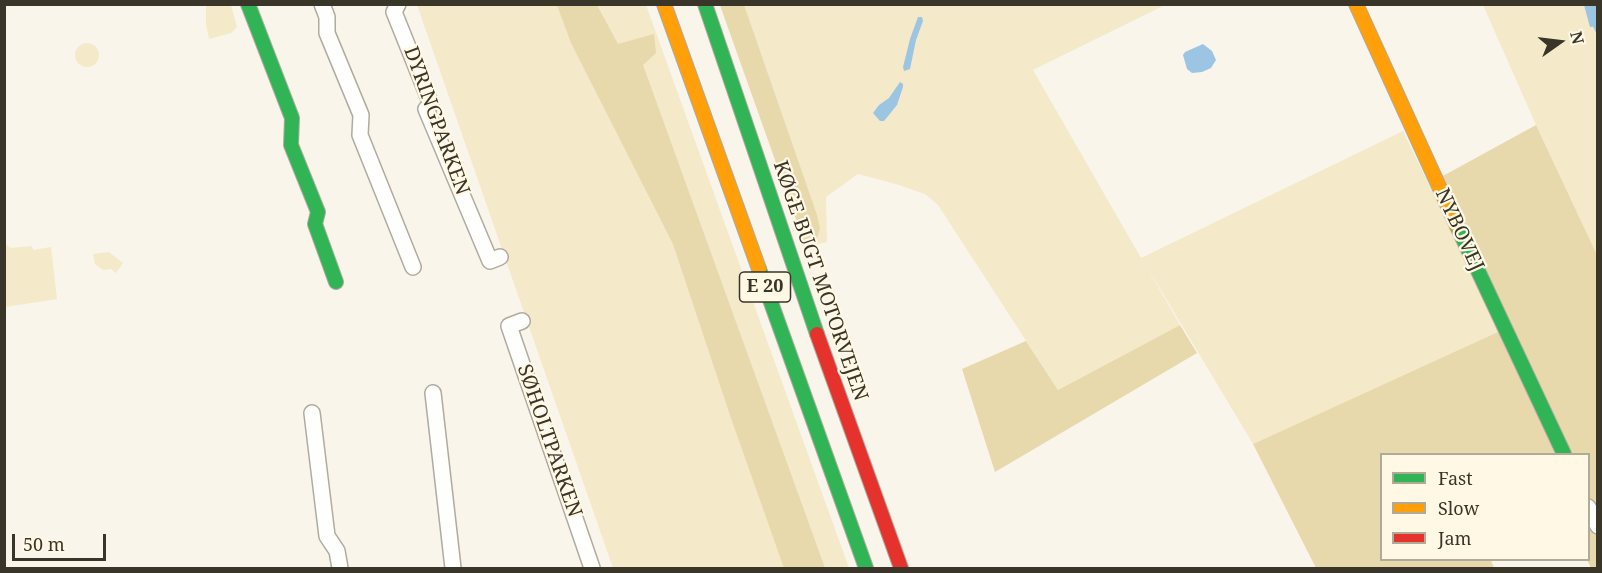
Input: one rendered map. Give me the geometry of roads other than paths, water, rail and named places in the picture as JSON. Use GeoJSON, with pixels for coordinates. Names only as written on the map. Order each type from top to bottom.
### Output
{"type":"FeatureCollection","features":[{"type":"Feature","properties":{"kind":"main road"},"geometry":{"type":"LineString","coordinates":[[248,4],[292,118],[291,145],[318,212],[315,224],[336,282]]}},
{"type":"Feature","properties":{"kind":"main road","name":"E 20"},"geometry":{"type":"LineString","coordinates":[[664,4],[866,568]]}},
{"type":"Feature","properties":{"kind":"main road","name":"KØGE BUGT MOTORVEJEN"},"geometry":{"type":"LineString","coordinates":[[705,4],[843,411],[901,568]]}},
{"type":"Feature","properties":{"kind":"main road","name":"NYBOVEJ"},"geometry":{"type":"LineString","coordinates":[[1356,4],[1456,226],[1564,453]]}},
{"type":"Feature","properties":{"kind":"street"},"geometry":{"type":"LineString","coordinates":[[322,4],[327,17],[327,33],[361,115],[360,135],[412,267]]}},
{"type":"Feature","properties":{"kind":"street","name":"DYRINGPARKEN"},"geometry":{"type":"LineString","coordinates":[[398,4],[394,12],[431,104],[426,109],[490,261],[500,257]]}},
{"type":"Feature","properties":{"kind":"street","name":"SØHOLTPARKEN"},"geometry":{"type":"LineString","coordinates":[[522,321],[509,326],[592,568]]}},
{"type":"Feature","properties":{"kind":"street"},"geometry":{"type":"LineString","coordinates":[[433,393],[453,568]]}},
{"type":"Feature","properties":{"kind":"street"},"geometry":{"type":"LineString","coordinates":[[312,413],[327,536],[338,551],[340,568]]}},
{"type":"Feature","properties":{"kind":"street"},"geometry":{"type":"LineString","coordinates":[[1590,511],[1598,526]]}},
{"type":"Feature","properties":{"kind":"water"},"geometry":{"type":"Polygon","coordinates":[[[1584,5],[1597,5],[1597,26],[1590,27],[1584,5]]]}},
{"type":"Feature","properties":{"kind":"water"},"geometry":{"type":"Polygon","coordinates":[[[918,17],[922,17],[923,21],[910,69],[904,71],[910,39],[918,17]]]}},
{"type":"Feature","properties":{"kind":"water"},"geometry":{"type":"Polygon","coordinates":[[[1203,44],[1212,51],[1216,60],[1211,68],[1192,73],[1187,69],[1183,55],[1203,44]]]}},
{"type":"Feature","properties":{"kind":"water"},"geometry":{"type":"Polygon","coordinates":[[[900,82],[903,87],[897,105],[884,121],[880,121],[873,113],[889,98],[900,82]]]}},
{"type":"Feature","properties":{"kind":"waterway"},"geometry":{"type":"LineString","coordinates":[[1595,26],[1598,32]]}}]}
